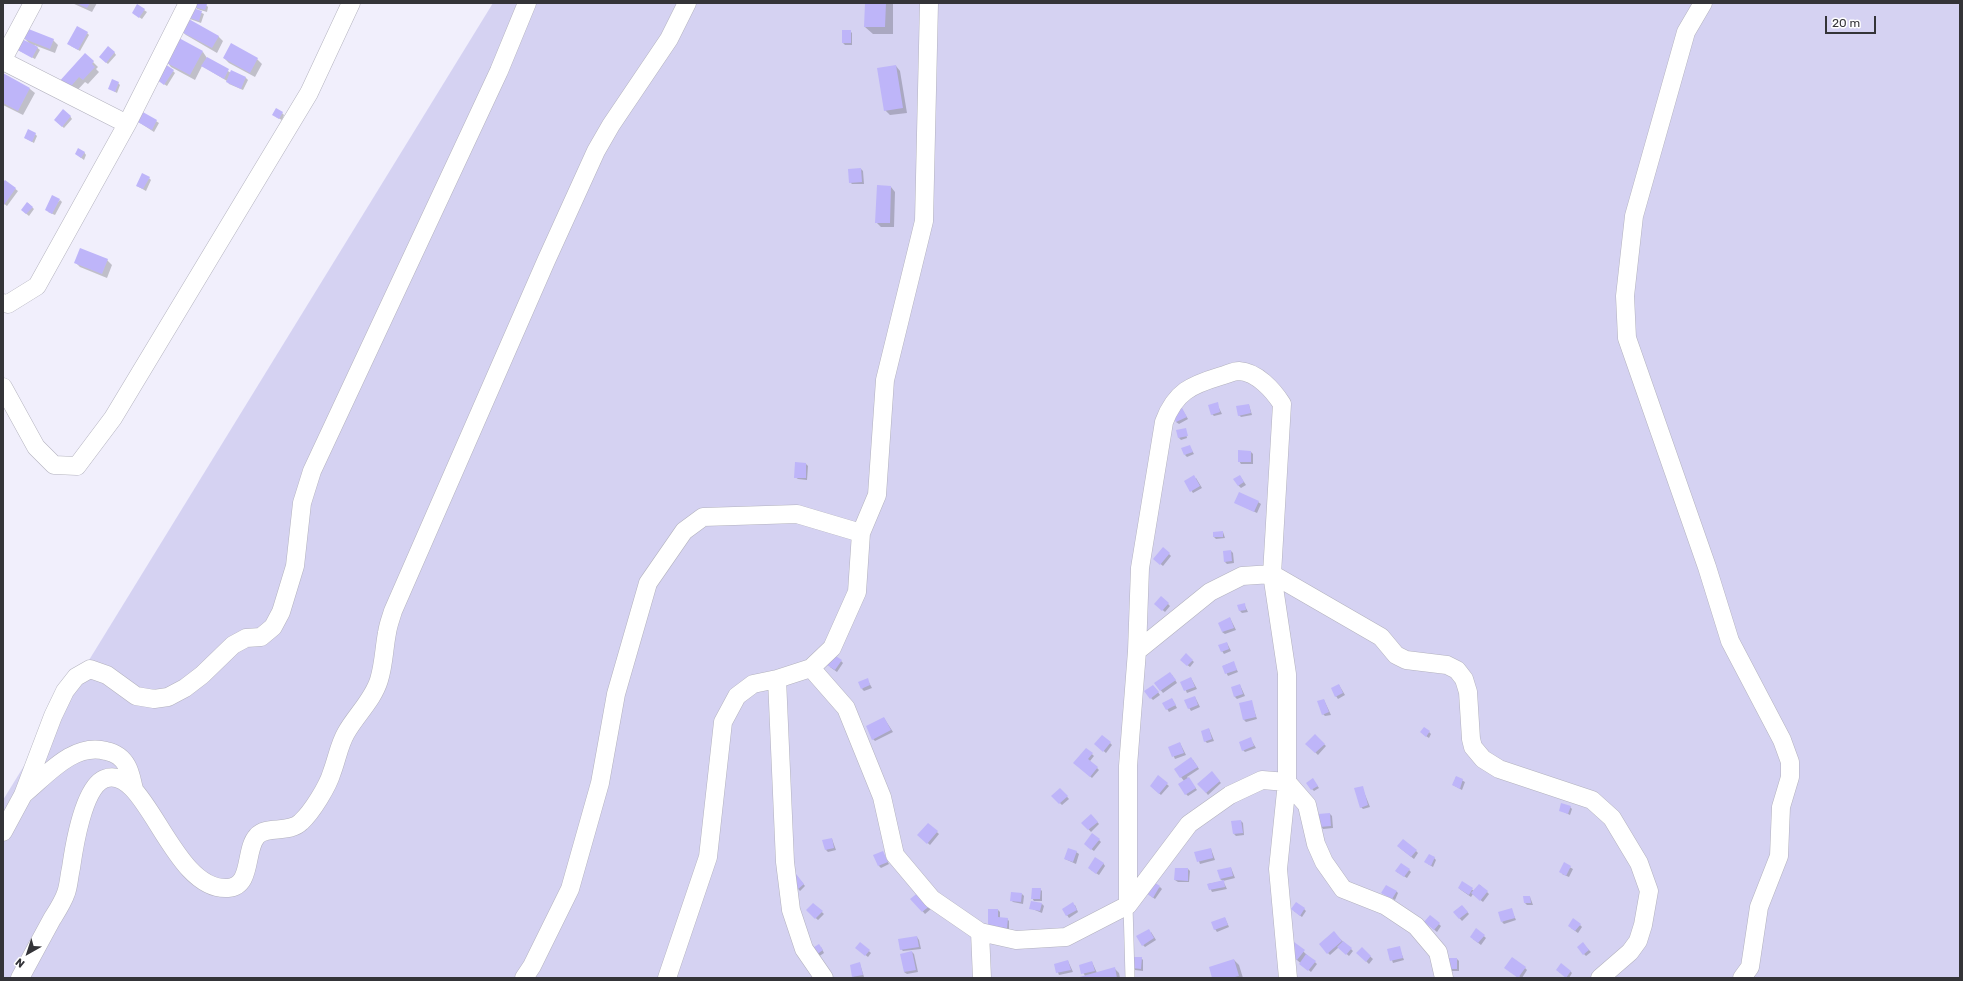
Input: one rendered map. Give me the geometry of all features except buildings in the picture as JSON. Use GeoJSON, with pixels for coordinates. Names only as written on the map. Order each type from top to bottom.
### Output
{"type":"FeatureCollection","features":[{"type":"Feature","properties":{"kind":"street"},"geometry":{"type":"LineString","coordinates":[[33,3],[3,60],[127,124]]}},
{"type":"Feature","properties":{"kind":"street"},"geometry":{"type":"LineString","coordinates":[[3,303],[8,304],[37,286],[127,124],[188,3]]}},
{"type":"Feature","properties":{"kind":"street"},"geometry":{"type":"LineString","coordinates":[[3,387],[36,447],[54,465],[77,466],[113,418],[309,93],[351,3]]}},
{"type":"Feature","properties":{"kind":"street"},"geometry":{"type":"LineString","coordinates":[[3,832],[23,795],[53,716],[65,691],[76,677],[90,669],[107,675],[136,696],[154,699],[168,697],[185,688],[202,675],[232,645],[246,638],[261,637],[273,627],[281,612],[295,566],[302,503],[312,471],[496,78],[527,3]]}},
{"type":"Feature","properties":{"kind":"street"},"geometry":{"type":"LineString","coordinates":[[20,978],[67,892],[75,847],[86,802],[94,789],[104,780],[116,778],[134,789],[148,807],[178,857],[190,870],[204,881],[227,888],[237,886],[243,878],[250,851],[257,835],[264,831],[291,829],[301,823],[312,810],[332,774],[346,733],[379,682],[384,660],[386,634],[393,611],[546,261],[596,151],[611,125],[669,39],[687,3]]}},
{"type":"Feature","properties":{"kind":"street"},"geometry":{"type":"LineString","coordinates":[[667,978],[708,857],[723,722],[737,696],[753,684],[777,679],[812,668],[832,648],[857,592],[861,533],[877,495],[885,380],[924,221],[929,3]]}},
{"type":"Feature","properties":{"kind":"street"},"geometry":{"type":"LineString","coordinates":[[1703,3],[1686,32],[1634,216],[1625,296],[1627,338],[1705,560],[1730,641],[1782,740],[1790,762],[1790,777],[1781,807],[1779,856],[1759,907],[1750,967],[1742,978]]}},
{"type":"Feature","properties":{"kind":"street"},"geometry":{"type":"LineString","coordinates":[[1128,905],[1128,766],[1137,651],[1140,568],[1164,422],[1169,409],[1180,394],[1199,383],[1238,371],[1260,380],[1273,390],[1282,404],[1272,574],[1287,674],[1287,782],[1278,869],[1288,978]]}},
{"type":"Feature","properties":{"kind":"street"},"geometry":{"type":"LineString","coordinates":[[524,978],[532,966],[570,889],[600,783],[616,694],[648,583],[684,531],[703,518],[797,514],[861,533]]}},
{"type":"Feature","properties":{"kind":"street"},"geometry":{"type":"LineString","coordinates":[[1137,651],[1210,592],[1242,576],[1272,574],[1381,637],[1396,655],[1406,660],[1447,665],[1457,670],[1464,679],[1468,692],[1473,747],[1483,759],[1499,769],[1592,800],[1612,818],[1639,863],[1649,891],[1643,925],[1638,941],[1630,952],[1600,978]]}},
{"type":"Feature","properties":{"kind":"street"},"geometry":{"type":"LineString","coordinates":[[812,668],[846,708],[882,797],[895,855],[932,899],[980,932],[1016,940],[1066,937],[1128,905],[1189,824],[1230,795],[1262,780],[1287,782],[1307,806],[1316,844],[1324,862],[1343,889],[1386,906],[1416,926],[1438,952],[1444,978]]}},
{"type":"Feature","properties":{"kind":"street"},"geometry":{"type":"LineString","coordinates":[[777,679],[785,862],[791,910],[804,949],[824,978]]}},
{"type":"Feature","properties":{"kind":"street"},"geometry":{"type":"LineString","coordinates":[[23,795],[58,765],[74,755],[90,749],[108,751],[122,758],[128,768],[134,789]]}},
{"type":"Feature","properties":{"kind":"street"},"geometry":{"type":"LineString","coordinates":[[980,932],[982,978]]}},
{"type":"Feature","properties":{"kind":"lane"},"geometry":{"type":"LineString","coordinates":[[1128,905],[1130,978]]}},
{"type":"Feature","properties":{"kind":"shaded area"},"geometry":{"type":"Polygon","coordinates":[[[493,3],[1960,3],[1960,978],[3,978],[3,800],[493,3]]]}}]}
